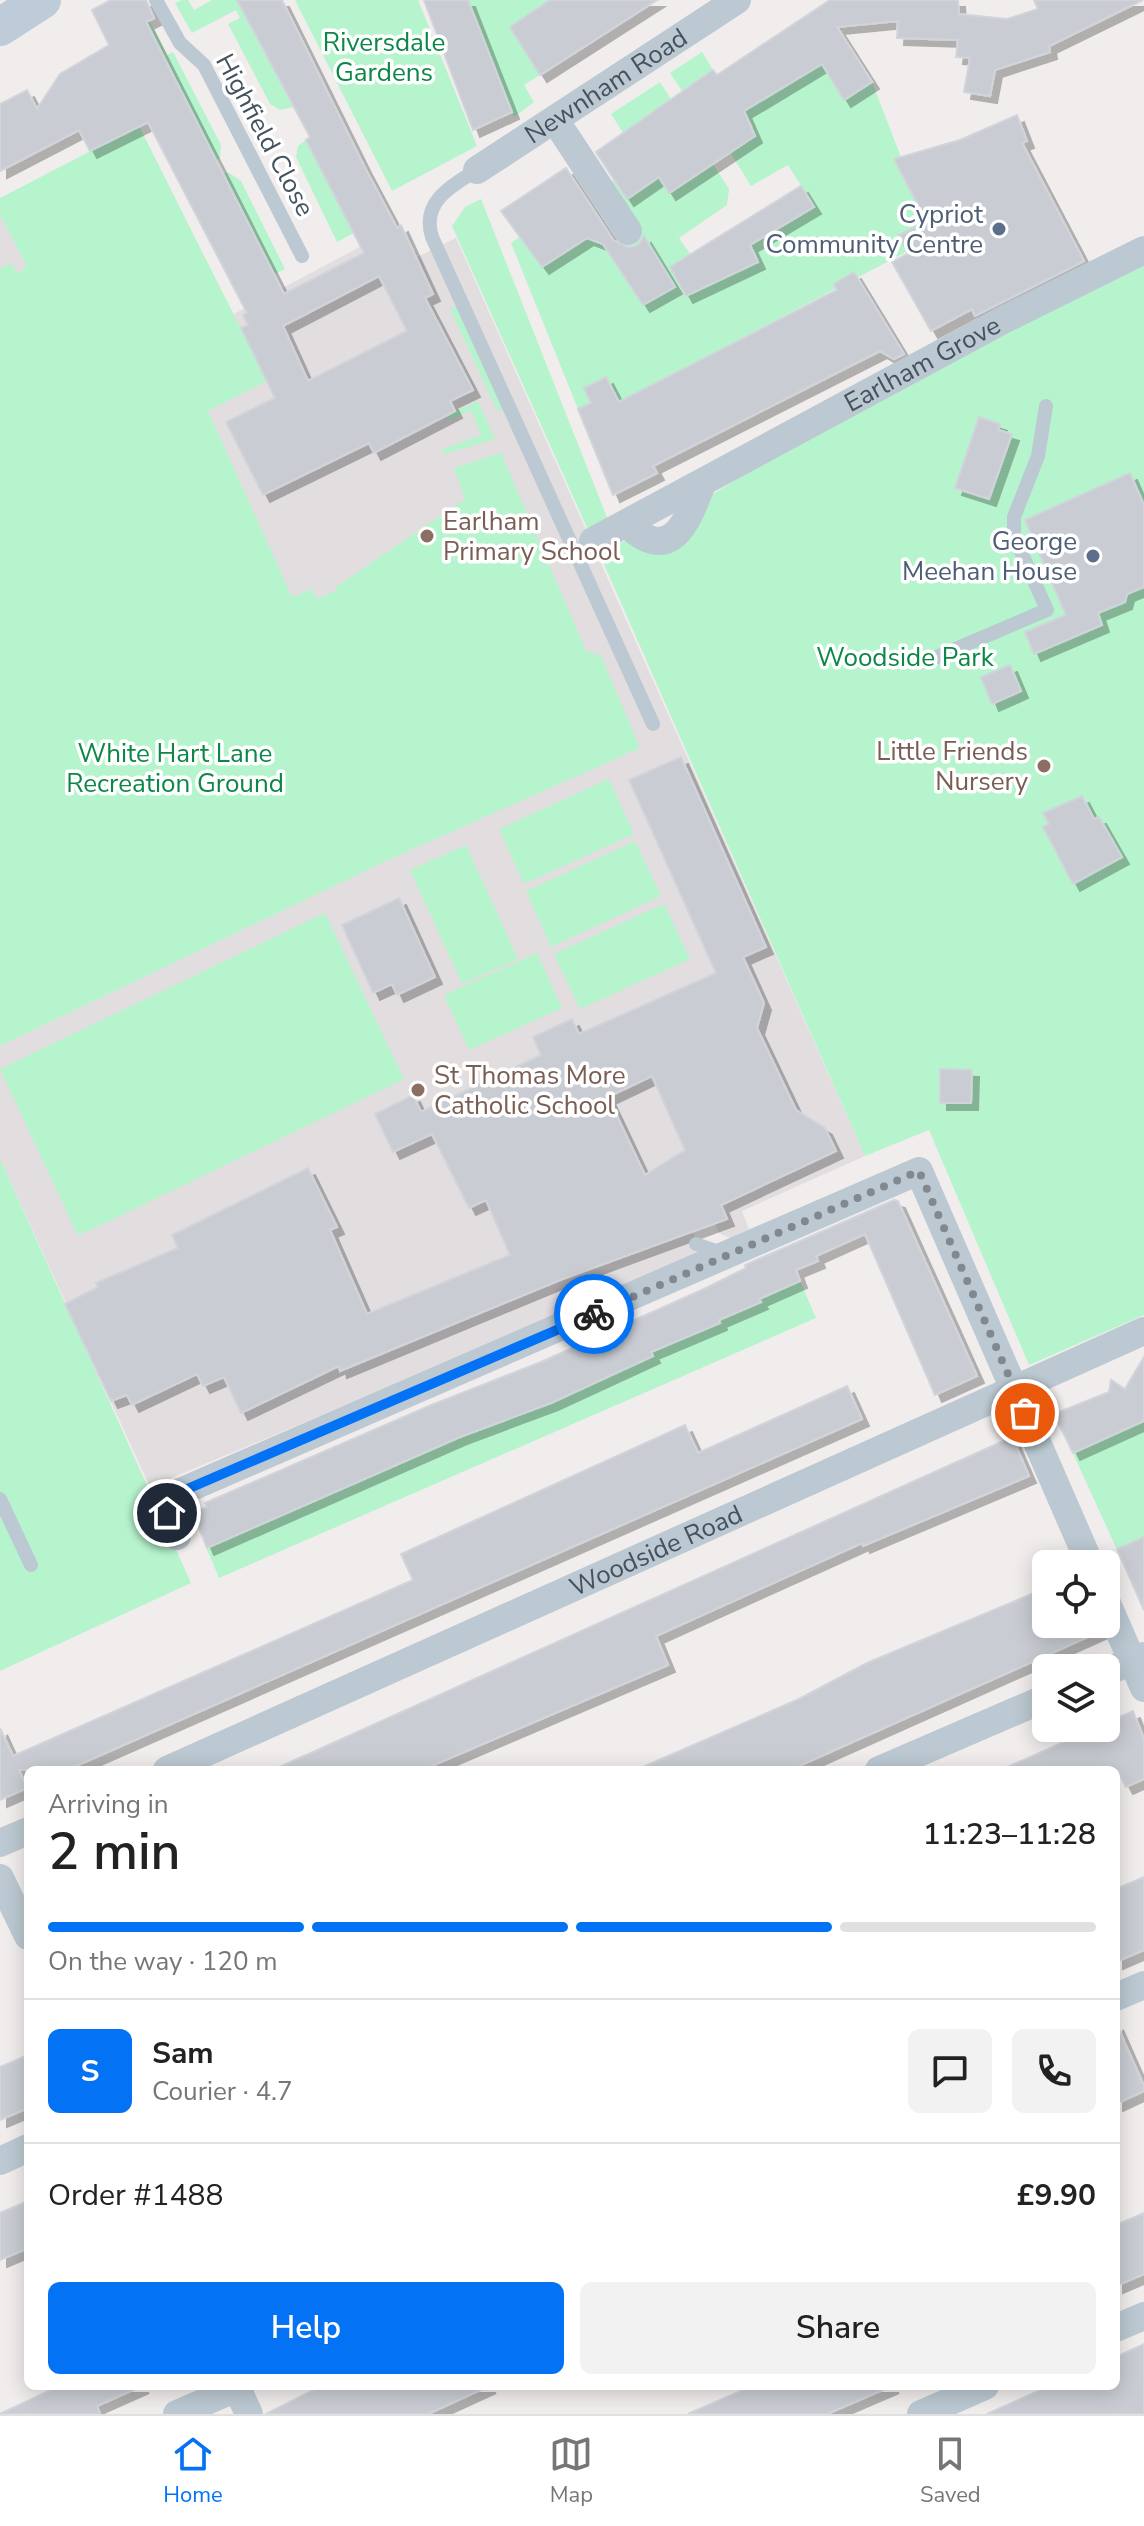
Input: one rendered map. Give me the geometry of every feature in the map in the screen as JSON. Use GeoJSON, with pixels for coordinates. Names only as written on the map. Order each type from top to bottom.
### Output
{"type":"FeatureCollection","features":[{"type":"Feature","properties":{"kind":"street"},"geometry":{"type":"LineString","coordinates":[[0,27],[42,0]]}},
{"type":"Feature","properties":{"kind":"street","name":"Newnham Road"},"geometry":{"type":"LineString","coordinates":[[477,170],[722,4]]}},
{"type":"Feature","properties":{"kind":"street"},"geometry":{"type":"LineString","coordinates":[[555,120],[628,231]]}},
{"type":"Feature","properties":{"kind":"street","name":"Earlham Grove"},"geometry":{"type":"LineString","coordinates":[[585,546],[1125,253]]}},
{"type":"Feature","properties":{"kind":"street"},"geometry":{"type":"LineString","coordinates":[[177,1536],[167,1513],[171,1496],[919,1171],[1084,1550]]}},
{"type":"Feature","properties":{"kind":"street","name":"Woodside Road"},"geometry":{"type":"LineString","coordinates":[[176,1766],[1144,1331]]}},
{"type":"Feature","properties":{"kind":"street"},"geometry":{"type":"LineString","coordinates":[[1120,1626],[1138,1658],[1144,1688]]}},
{"type":"Feature","properties":{"kind":"street"},"geometry":{"type":"LineString","coordinates":[[888,1766],[1032,1704]]}},
{"type":"Feature","properties":{"kind":"street"},"geometry":{"type":"LineString","coordinates":[[0,1843],[24,1833]]}},
{"type":"Feature","properties":{"kind":"street"},"geometry":{"type":"LineString","coordinates":[[0,1878],[24,1928]]}},
{"type":"Feature","properties":{"kind":"street"},"geometry":{"type":"LineString","coordinates":[[1120,1995],[1144,1985]]}},
{"type":"Feature","properties":{"kind":"street"},"geometry":{"type":"LineString","coordinates":[[0,2161],[24,2150]]}},
{"type":"Feature","properties":{"kind":"street"},"geometry":{"type":"LineString","coordinates":[[1120,2326],[1144,2316]]}},
{"type":"Feature","properties":{"kind":"street"},"geometry":{"type":"LineString","coordinates":[[177,2414],[231,2390]]}},
{"type":"Feature","properties":{"kind":"street"},"geometry":{"type":"LineString","coordinates":[[239,2390],[249,2414]]}},
{"type":"Feature","properties":{"kind":"street"},"geometry":{"type":"LineString","coordinates":[[921,2414],[976,2390]]}},
{"type":"Feature","properties":{"kind":"lane","name":"Highfield Close"},"geometry":{"type":"LineString","coordinates":[[156,0],[180,43],[204,65],[302,256]]}},
{"type":"Feature","properties":{"kind":"lane"},"geometry":{"type":"LineString","coordinates":[[477,170],[441,195],[431,213],[429,229],[585,546],[653,724]]}},
{"type":"Feature","properties":{"kind":"lane"},"geometry":{"type":"LineString","coordinates":[[925,662],[1047,610],[1007,526],[1038,456],[1046,406]]}},
{"type":"Feature","properties":{"kind":"lane"},"geometry":{"type":"LineString","coordinates":[[696,1244],[729,1256]]}},
{"type":"Feature","properties":{"kind":"lane"},"geometry":{"type":"LineString","coordinates":[[0,1499],[31,1565]]}},
{"type":"Feature","properties":{"kind":"shaded area"},"geometry":{"type":"Polygon","coordinates":[[[0,215],[32,276],[0,292],[0,215]]]}},
{"type":"Feature","properties":{"kind":"shaded area","name":"St Thomas More Catholic School"},"geometry":{"type":"Polygon","coordinates":[[[401,225],[417,257],[456,238],[865,1156],[742,1211],[749,1229],[730,1238],[719,1233],[715,1224],[693,1232],[701,1256],[150,1487],[0,1159],[0,1046],[404,852],[208,411],[200,332],[401,225]]]}},
{"type":"Feature","properties":{"kind":"green space"},"geometry":{"type":"Polygon","coordinates":[[[188,0],[194,10],[212,0],[274,0],[245,16],[293,107],[280,110],[270,104],[228,24],[240,18],[236,10],[192,33],[175,3],[188,0]]]}},
{"type":"Feature","properties":{"kind":"green space","name":"Riversdale Gardens"},"geometry":{"type":"Polygon","coordinates":[[[295,0],[418,0],[477,146],[392,191],[295,0]]]}},
{"type":"Feature","properties":{"kind":"green space"},"geometry":{"type":"Polygon","coordinates":[[[468,0],[597,0],[540,75],[524,85],[534,102],[514,117],[468,0]]]}},
{"type":"Feature","properties":{"kind":"green space"},"geometry":{"type":"Polygon","coordinates":[[[149,20],[167,55],[173,52],[221,145],[220,158],[216,160],[143,24],[149,20]]]}},
{"type":"Feature","properties":{"kind":"green space"},"geometry":{"type":"Polygon","coordinates":[[[702,52],[713,70],[682,91],[670,73],[702,52]]]}},
{"type":"Feature","properties":{"kind":"green space"},"geometry":{"type":"Polygon","coordinates":[[[822,64],[844,100],[872,82],[901,157],[894,160],[935,237],[619,402],[592,403],[578,409],[511,243],[568,202],[595,233],[643,305],[660,296],[625,247],[638,238],[605,186],[618,177],[654,181],[611,114],[660,82],[729,189],[727,205],[679,238],[702,271],[814,206],[788,165],[751,186],[730,152],[755,136],[742,107],[822,64]]]}},
{"type":"Feature","properties":{"kind":"green space","name":"White Hart Lane Recreation Ground"},"geometry":{"type":"Polygon","coordinates":[[[139,126],[267,381],[208,411],[292,597],[312,589],[317,599],[337,590],[336,587],[465,499],[454,468],[501,453],[586,651],[601,656],[640,748],[388,860],[0,1046],[0,269],[11,263],[17,273],[27,267],[0,215],[0,198],[139,126]]]}},
{"type":"Feature","properties":{"kind":"green space"},"geometry":{"type":"Polygon","coordinates":[[[306,140],[354,233],[337,242],[296,157],[298,146],[306,140]]]}},
{"type":"Feature","properties":{"kind":"green space"},"geometry":{"type":"Polygon","coordinates":[[[228,172],[241,181],[285,269],[275,274],[224,174],[228,172]]]}},
{"type":"Feature","properties":{"kind":"green space"},"geometry":{"type":"Polygon","coordinates":[[[481,199],[608,520],[588,530],[452,226],[465,207],[481,199]]]}},
{"type":"Feature","properties":{"kind":"green space","name":"Woodside Park"},"geometry":{"type":"Polygon","coordinates":[[[1144,261],[1144,1315],[1029,1365],[929,1130],[865,1156],[599,553],[633,537],[639,543],[699,503],[823,429],[1144,261]]]}},
{"type":"Feature","properties":{"kind":"green space"},"geometry":{"type":"Polygon","coordinates":[[[456,306],[504,409],[500,411],[450,309],[456,306]]]}},
{"type":"Feature","properties":{"kind":"green space"},"geometry":{"type":"Polygon","coordinates":[[[478,401],[495,439],[444,454],[443,449],[481,435],[471,410],[450,420],[447,415],[478,401]]]}},
{"type":"Feature","properties":{"kind":"green space"},"geometry":{"type":"Polygon","coordinates":[[[609,779],[634,834],[524,884],[499,829],[609,779]]]}},
{"type":"Feature","properties":{"kind":"green space"},"geometry":{"type":"Polygon","coordinates":[[[635,841],[661,896],[551,947],[526,891],[635,841]]]}},
{"type":"Feature","properties":{"kind":"green space"},"geometry":{"type":"Polygon","coordinates":[[[466,845],[518,959],[462,984],[410,870],[466,845]]]}},
{"type":"Feature","properties":{"kind":"green space"},"geometry":{"type":"Polygon","coordinates":[[[664,904],[690,959],[580,1009],[554,954],[664,904]]]}},
{"type":"Feature","properties":{"kind":"green space"},"geometry":{"type":"Polygon","coordinates":[[[325,913],[404,1079],[78,1236],[0,1069],[325,913]]]}},
{"type":"Feature","properties":{"kind":"green space"},"geometry":{"type":"Polygon","coordinates":[[[537,953],[562,1008],[469,1050],[444,995],[537,953]]]}},
{"type":"Feature","properties":{"kind":"green space"},"geometry":{"type":"Polygon","coordinates":[[[0,1159],[191,1583],[0,1671],[0,1159]]]}},
{"type":"Feature","properties":{"kind":"green space"},"geometry":{"type":"Polygon","coordinates":[[[800,1281],[816,1318],[219,1578],[204,1542],[250,1529],[254,1522],[298,1504],[303,1507],[319,1500],[323,1490],[391,1468],[394,1458],[422,1446],[454,1439],[467,1427],[652,1356],[656,1310],[663,1307],[681,1333],[800,1281]]]}},
{"type":"Feature","properties":{"kind":"green space"},"geometry":{"type":"Polygon","coordinates":[[[1144,1414],[1144,1570],[1129,1576],[1120,1550],[1117,1550],[1071,1449],[1144,1414]]]}},
{"type":"Feature","properties":{"kind":"building"},"geometry":{"type":"Polygon","coordinates":[[[111,0],[146,0],[154,18],[146,22],[284,294],[364,253],[306,140],[310,137],[237,0],[282,0],[364,166],[397,228],[401,225],[433,294],[425,298],[473,390],[450,401],[455,411],[374,453],[369,443],[263,495],[226,422],[275,398],[241,328],[248,325],[243,315],[247,313],[148,122],[90,151],[79,130],[0,171],[0,104],[27,90],[37,109],[60,74],[109,45],[92,10],[111,0]],[[379,276],[283,326],[308,381],[407,331],[379,276]]]}},
{"type":"Feature","properties":{"kind":"building"},"geometry":{"type":"Polygon","coordinates":[[[424,0],[468,0],[512,112],[473,130],[424,0]]]}},
{"type":"Feature","properties":{"kind":"building"},"geometry":{"type":"Polygon","coordinates":[[[550,0],[657,0],[540,75],[510,27],[550,0]]]}},
{"type":"Feature","properties":{"kind":"building"},"geometry":{"type":"Polygon","coordinates":[[[830,0],[958,0],[959,14],[1007,19],[1038,9],[1034,0],[1143,0],[1049,46],[1050,52],[995,70],[990,96],[964,92],[970,58],[956,57],[958,40],[897,38],[898,21],[837,27],[872,82],[844,100],[822,64],[744,111],[755,136],[669,193],[659,177],[627,199],[596,152],[713,70],[717,75],[830,0]]]}},
{"type":"Feature","properties":{"kind":"building","name":"Cypriot Community Centre"},"geometry":{"type":"Polygon","coordinates":[[[1017,115],[1027,141],[1022,143],[1084,261],[975,316],[972,309],[931,331],[892,262],[908,254],[899,235],[927,222],[894,159],[960,140],[1017,115]]]}},
{"type":"Feature","properties":{"kind":"building"},"geometry":{"type":"Polygon","coordinates":[[[566,168],[614,241],[630,248],[638,245],[644,236],[675,287],[643,305],[603,244],[587,238],[542,267],[501,211],[566,168]]]}},
{"type":"Feature","properties":{"kind":"building"},"geometry":{"type":"Polygon","coordinates":[[[801,186],[814,207],[750,245],[758,262],[686,296],[670,267],[801,186]]]}},
{"type":"Feature","properties":{"kind":"building"},"geometry":{"type":"Polygon","coordinates":[[[854,272],[904,354],[894,359],[880,351],[653,466],[657,473],[613,495],[578,409],[591,403],[584,388],[606,377],[619,402],[837,290],[834,284],[854,272]]]}},
{"type":"Feature","properties":{"kind":"building"},"geometry":{"type":"Polygon","coordinates":[[[979,417],[1000,424],[998,430],[1012,434],[989,499],[955,488],[979,417]]]}},
{"type":"Feature","properties":{"kind":"building","name":"George Meehan House"},"geometry":{"type":"Polygon","coordinates":[[[1130,473],[1144,505],[1144,587],[1127,594],[1125,602],[1098,613],[1102,625],[1034,654],[1025,632],[1066,615],[1025,520],[1130,473]]]}},
{"type":"Feature","properties":{"kind":"building"},"geometry":{"type":"Polygon","coordinates":[[[1010,665],[1021,691],[992,704],[981,677],[1010,665]]]}},
{"type":"Feature","properties":{"kind":"building"},"geometry":{"type":"Polygon","coordinates":[[[681,757],[766,947],[743,957],[764,1003],[757,1028],[796,1110],[825,1128],[836,1151],[721,1205],[727,1219],[560,1280],[340,1371],[339,1366],[241,1413],[224,1377],[203,1386],[197,1374],[132,1405],[127,1395],[111,1401],[65,1304],[98,1287],[96,1283],[178,1248],[172,1235],[308,1168],[337,1227],[330,1230],[367,1314],[510,1255],[486,1200],[469,1208],[432,1134],[393,1152],[375,1114],[413,1095],[421,1112],[541,1055],[533,1037],[572,1019],[579,1034],[716,973],[629,780],[681,757]],[[652,1076],[608,1097],[645,1175],[685,1150],[652,1076]]]}},
{"type":"Feature","properties":{"kind":"building"},"geometry":{"type":"Polygon","coordinates":[[[1082,796],[1094,819],[1099,817],[1122,857],[1073,884],[1043,827],[1049,824],[1043,813],[1082,796]]]}},
{"type":"Feature","properties":{"kind":"building"},"geometry":{"type":"Polygon","coordinates":[[[399,898],[435,977],[397,995],[392,984],[373,993],[342,925],[399,898]]]}},
{"type":"Feature","properties":{"kind":"building"},"geometry":{"type":"Polygon","coordinates":[[[940,1069],[972,1070],[971,1103],[940,1103],[940,1069]]]}},
{"type":"Feature","properties":{"kind":"building"},"geometry":{"type":"Polygon","coordinates":[[[894,1200],[898,1201],[977,1376],[935,1395],[865,1234],[816,1256],[818,1261],[796,1270],[800,1281],[719,1320],[720,1323],[651,1352],[653,1356],[551,1403],[460,1437],[207,1548],[193,1513],[207,1507],[205,1503],[429,1406],[541,1362],[706,1288],[746,1268],[745,1265],[894,1200]]]}},
{"type":"Feature","properties":{"kind":"building"},"geometry":{"type":"Polygon","coordinates":[[[1144,1357],[1144,1421],[1073,1453],[1054,1414],[1109,1392],[1111,1380],[1125,1389],[1144,1357]]]}},
{"type":"Feature","properties":{"kind":"building"},"geometry":{"type":"Polygon","coordinates":[[[847,1386],[862,1419],[76,1766],[24,1766],[24,1770],[19,1770],[24,1789],[0,1800],[0,1728],[13,1756],[413,1580],[401,1554],[685,1425],[698,1453],[847,1386]]]}},
{"type":"Feature","properties":{"kind":"building"},"geometry":{"type":"Polygon","coordinates":[[[1012,1437],[1029,1476],[863,1546],[862,1543],[656,1636],[668,1665],[431,1766],[282,1766],[1012,1437]]]}},
{"type":"Feature","properties":{"kind":"building"},"geometry":{"type":"Polygon","coordinates":[[[1144,1537],[1144,1610],[1120,1550],[1117,1549],[1144,1537]]]}},
{"type":"Feature","properties":{"kind":"building"},"geometry":{"type":"Polygon","coordinates":[[[1032,1594],[1032,1638],[1085,1638],[1050,1654],[1032,1654],[1032,1662],[799,1766],[645,1766],[799,1699],[867,1663],[1032,1594]]]}},
{"type":"Feature","properties":{"kind":"building"},"geometry":{"type":"Polygon","coordinates":[[[1133,1711],[1144,1739],[1144,1779],[1126,1787],[1120,1776],[1120,1766],[1010,1766],[1064,1742],[1120,1742],[1120,1717],[1133,1711]]]}},
{"type":"Feature","properties":{"kind":"building"},"geometry":{"type":"Polygon","coordinates":[[[1144,1877],[1144,1950],[1120,1960],[1120,1887],[1144,1877]]]}},
{"type":"Feature","properties":{"kind":"building"},"geometry":{"type":"Polygon","coordinates":[[[1120,2032],[1144,2086],[1144,2091],[1120,2102],[1120,2032]]]}},
{"type":"Feature","properties":{"kind":"building"},"geometry":{"type":"Polygon","coordinates":[[[24,2057],[24,2110],[0,2120],[0,2067],[24,2057]]]}},
{"type":"Feature","properties":{"kind":"building"},"geometry":{"type":"Polygon","coordinates":[[[24,2203],[24,2250],[0,2260],[0,2213],[24,2203]]]}},
{"type":"Feature","properties":{"kind":"building"},"geometry":{"type":"Polygon","coordinates":[[[1144,2213],[1144,2274],[1120,2284],[1120,2223],[1144,2213]]]}},
{"type":"Feature","properties":{"kind":"building"},"geometry":{"type":"Polygon","coordinates":[[[1144,2344],[1144,2414],[987,2414],[1040,2390],[1120,2390],[1120,2355],[1144,2344]]]}},
{"type":"Feature","properties":{"kind":"building"},"geometry":{"type":"Polygon","coordinates":[[[51,2390],[133,2390],[97,2406],[100,2414],[0,2414],[51,2390]]]}},
{"type":"Feature","properties":{"kind":"building"},"geometry":{"type":"Polygon","coordinates":[[[313,2390],[480,2390],[428,2414],[266,2414],[313,2390]]]}},
{"type":"Feature","properties":{"kind":"building"},"geometry":{"type":"Polygon","coordinates":[[[743,2390],[883,2390],[827,2414],[688,2414],[743,2390]]]}},
{"type":"Feature","properties":{"kind":"way so far"},"geometry":{"type":"LineString","coordinates":[[594,1314],[919,1171],[1025,1413]]}},
{"type":"Feature","properties":{"kind":"place","name":"Cypriot Community Centre"},"geometry":{"type":"Point","coordinates":[999,229]}},
{"type":"Feature","properties":{"kind":"place","name":"Earlham Primary School"},"geometry":{"type":"Point","coordinates":[427,536]}},
{"type":"Feature","properties":{"kind":"place","name":"George Meehan House"},"geometry":{"type":"Point","coordinates":[1093,556]}},
{"type":"Feature","properties":{"kind":"place","name":"Little Friends Nursery"},"geometry":{"type":"Point","coordinates":[1044,766]}},
{"type":"Feature","properties":{"kind":"place","name":"St Thomas More Catholic School"},"geometry":{"type":"Point","coordinates":[418,1090]}},
{"type":"Feature","properties":{"kind":"route"},"geometry":{"type":"LineString","coordinates":[[167,1513],[166,1505],[171,1496],[594,1314]]}}]}
